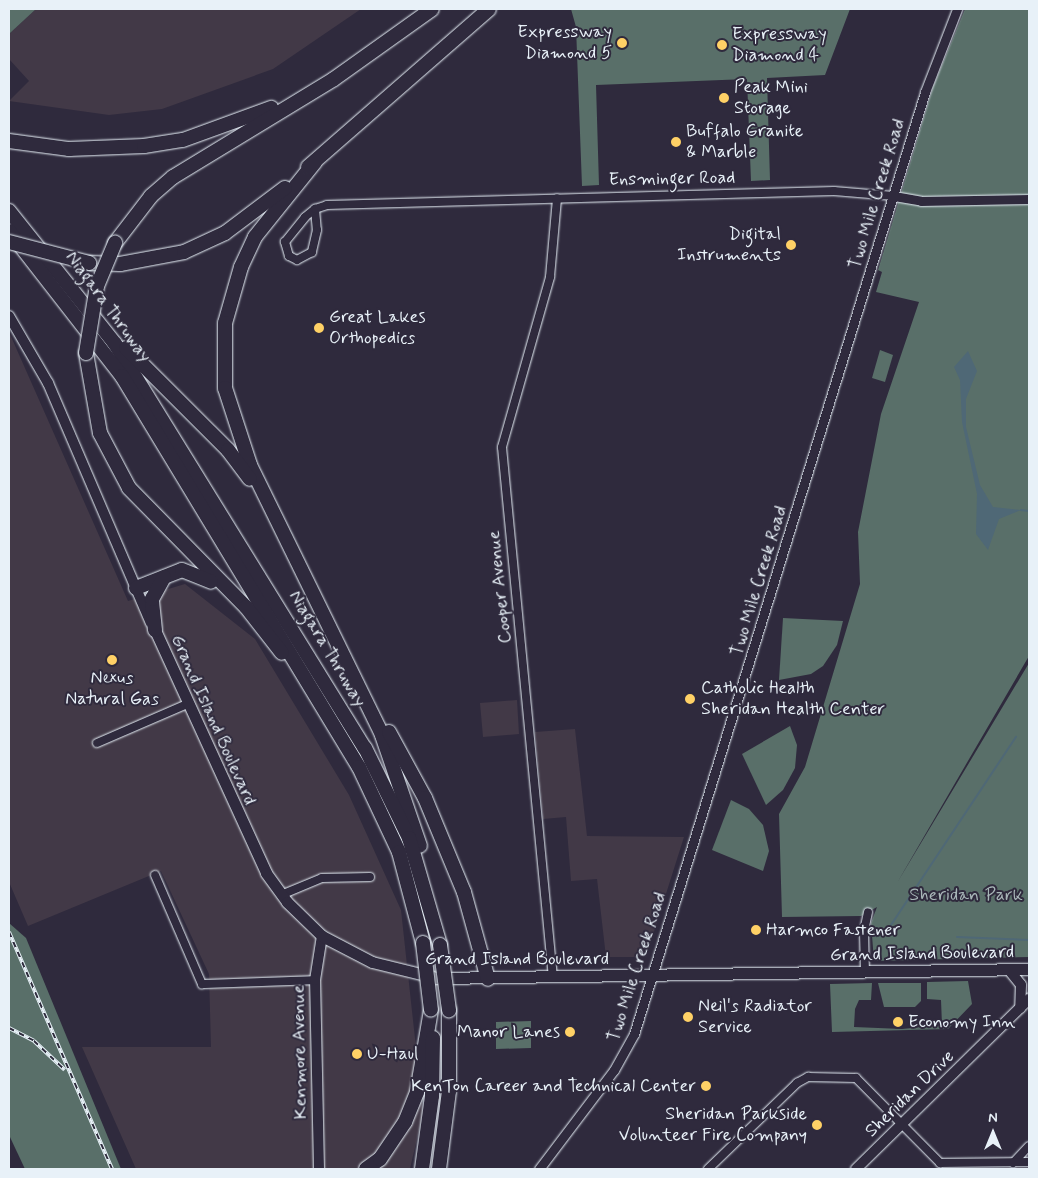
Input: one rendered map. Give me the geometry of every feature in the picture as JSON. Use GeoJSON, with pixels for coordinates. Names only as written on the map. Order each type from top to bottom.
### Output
{"type":"FeatureCollection","features":[{"type":"Feature","properties":{"kind":"highway"},"geometry":{"type":"LineString","coordinates":[[332,723],[239,600],[148,511],[117,468],[92,409],[86,353],[97,286],[115,243],[151,196],[173,176],[305,97],[432,9]]}},
{"type":"Feature","properties":{"kind":"highway"},"geometry":{"type":"LineString","coordinates":[[9,242],[89,263],[158,259],[203,244],[255,213],[489,9]]}},
{"type":"Feature","properties":{"kind":"highway"},"geometry":{"type":"LineString","coordinates":[[9,141],[69,149],[144,146],[183,140],[305,97]]}},
{"type":"Feature","properties":{"kind":"highway"},"geometry":{"type":"LineString","coordinates":[[315,162],[255,237],[238,276],[225,323],[225,388],[236,430],[273,516],[348,661],[425,798],[464,892],[488,979]]}},
{"type":"Feature","properties":{"kind":"highway","name":"Niagara Thruway"},"geometry":{"type":"LineString","coordinates":[[9,211],[52,260],[116,344],[365,748],[409,838],[440,945],[449,1010],[449,1091],[439,1169]]}},
{"type":"Feature","properties":{"kind":"highway","name":"Niagara Thruway"},"geometry":{"type":"LineString","coordinates":[[9,231],[72,307],[122,376],[332,723],[399,852],[422,943],[432,1010],[435,1063],[422,1169]]}},
{"type":"Feature","properties":{"kind":"highway"},"geometry":{"type":"LineString","coordinates":[[52,260],[130,354],[228,450],[273,516]]}},
{"type":"Feature","properties":{"kind":"highway"},"geometry":{"type":"LineString","coordinates":[[136,588],[165,576],[195,572],[239,600]]}},
{"type":"Feature","properties":{"kind":"highway"},"geometry":{"type":"LineString","coordinates":[[155,630],[152,599],[165,576]]}},
{"type":"Feature","properties":{"kind":"highway"},"geometry":{"type":"LineString","coordinates":[[348,661],[382,735],[412,819],[435,902],[440,945]]}},
{"type":"Feature","properties":{"kind":"highway"},"geometry":{"type":"LineString","coordinates":[[366,1169],[380,1159],[406,1122],[419,1084],[432,1010]]}},
{"type":"Feature","properties":{"kind":"main road","name":"Grand Island Boulevard"},"geometry":{"type":"LineString","coordinates":[[9,316],[48,383],[246,837],[281,895],[322,936],[372,962],[409,974],[488,979],[1029,969]]}},
{"type":"Feature","properties":{"kind":"main road","name":"Kenmore Avenue"},"geometry":{"type":"LineString","coordinates":[[319,1169],[315,980],[322,936]]}},
{"type":"Feature","properties":{"kind":"main road"},"geometry":{"type":"LineString","coordinates":[[1009,970],[1020,986],[1020,1008]]}},
{"type":"Feature","properties":{"kind":"main road","name":"Sheridan Drive"},"geometry":{"type":"LineString","coordinates":[[856,1169],[1029,999]]}},
{"type":"Feature","properties":{"kind":"street","name":"Two Mile Creek Road"},"geometry":{"type":"LineString","coordinates":[[539,1169],[630,1046],[894,196],[957,9]]}},
{"type":"Feature","properties":{"kind":"street","name":"Ensminger Road"},"geometry":{"type":"LineString","coordinates":[[315,210],[327,205],[834,191],[894,196],[920,202],[1029,199]]}},
{"type":"Feature","properties":{"kind":"street","name":"Cooper Avenue"},"geometry":{"type":"LineString","coordinates":[[553,978],[502,447],[550,277],[557,198]]}},
{"type":"Feature","properties":{"kind":"street"},"geometry":{"type":"LineString","coordinates":[[315,210],[317,230],[312,252],[296,260],[288,256],[285,242],[315,210]]}},
{"type":"Feature","properties":{"kind":"street"},"geometry":{"type":"LineString","coordinates":[[97,743],[187,704]]}},
{"type":"Feature","properties":{"kind":"street"},"geometry":{"type":"LineString","coordinates":[[155,875],[202,984],[315,980]]}},
{"type":"Feature","properties":{"kind":"street"},"geometry":{"type":"LineString","coordinates":[[281,895],[322,878],[370,877]]}},
{"type":"Feature","properties":{"kind":"street"},"geometry":{"type":"LineString","coordinates":[[865,973],[864,931],[868,912]]}},
{"type":"Feature","properties":{"kind":"street"},"geometry":{"type":"LineString","coordinates":[[708,1169],[802,1078],[856,1078],[940,1163],[1029,1162]]}},
{"type":"Feature","properties":{"kind":"street"},"geometry":{"type":"LineString","coordinates":[[1012,1162],[1029,1146]]}},
{"type":"Feature","properties":{"kind":"shaded area"},"geometry":{"type":"Polygon","coordinates":[[[36,9],[361,9],[273,69],[162,109],[109,115],[9,101],[29,81],[9,59],[9,34],[36,9]]]}},
{"type":"Feature","properties":{"kind":"shaded area"},"geometry":{"type":"Polygon","coordinates":[[[9,332],[128,601],[185,584],[255,639],[349,795],[401,910],[423,1112],[410,1169],[136,1169],[82,1047],[211,1047],[209,974],[161,871],[28,926],[9,882],[9,332]]]}},
{"type":"Feature","properties":{"kind":"shaded area"},"geometry":{"type":"Polygon","coordinates":[[[517,700],[519,734],[483,737],[480,703],[517,700]]]}},
{"type":"Feature","properties":{"kind":"shaded area"},"geometry":{"type":"Polygon","coordinates":[[[575,729],[587,836],[684,837],[646,957],[606,957],[597,879],[571,881],[566,817],[543,819],[535,732],[575,729]]]}},
{"type":"Feature","properties":{"kind":"green space"},"geometry":{"type":"Polygon","coordinates":[[[9,9],[36,9],[9,34],[9,9]]]}},
{"type":"Feature","properties":{"kind":"green space"},"geometry":{"type":"Polygon","coordinates":[[[571,9],[850,9],[825,75],[767,78],[770,180],[751,181],[747,79],[596,85],[599,185],[582,186],[576,27],[571,9]]]}},
{"type":"Feature","properties":{"kind":"green space","name":"Sheridan Park"},"geometry":{"type":"Polygon","coordinates":[[[965,9],[1029,9],[1029,656],[897,883],[1029,663],[1029,957],[874,961],[871,923],[877,907],[861,916],[782,917],[779,814],[805,767],[860,584],[858,532],[881,414],[919,302],[876,292],[882,272],[878,270],[933,87],[965,9]]]}},
{"type":"Feature","properties":{"kind":"green space"},"geometry":{"type":"Polygon","coordinates":[[[880,350],[893,355],[885,382],[872,378],[880,350]]]}},
{"type":"Feature","properties":{"kind":"green space"},"geometry":{"type":"Polygon","coordinates":[[[783,618],[843,621],[837,645],[823,666],[811,674],[779,680],[783,618]]]}},
{"type":"Feature","properties":{"kind":"green space"},"geometry":{"type":"Polygon","coordinates":[[[790,726],[797,745],[795,768],[783,790],[766,805],[742,754],[790,726]]]}},
{"type":"Feature","properties":{"kind":"green space"},"geometry":{"type":"Polygon","coordinates":[[[731,800],[749,809],[763,825],[769,851],[763,871],[712,850],[731,800]]]}},
{"type":"Feature","properties":{"kind":"green space"},"geometry":{"type":"Polygon","coordinates":[[[9,923],[26,938],[121,1169],[25,1169],[9,1135],[9,923]]]}},
{"type":"Feature","properties":{"kind":"green space"},"geometry":{"type":"Polygon","coordinates":[[[968,981],[972,1004],[948,1029],[832,1032],[830,984],[872,983],[871,1000],[859,1000],[855,1009],[854,1027],[902,1029],[942,1025],[941,1000],[927,999],[927,982],[968,981]]]}},
{"type":"Feature","properties":{"kind":"green space"},"geometry":{"type":"Polygon","coordinates":[[[878,983],[921,983],[921,1001],[915,1007],[884,1007],[878,983]]]}},
{"type":"Feature","properties":{"kind":"green space"},"geometry":{"type":"Polygon","coordinates":[[[531,1021],[531,1048],[496,1049],[496,1022],[531,1021]]]}},
{"type":"Feature","properties":{"kind":"water"},"geometry":{"type":"Polygon","coordinates":[[[968,351],[977,371],[966,399],[966,427],[980,485],[993,507],[1021,510],[999,519],[988,550],[976,534],[977,494],[962,422],[960,380],[954,367],[968,351]]]}},
{"type":"Feature","properties":{"kind":"waterway"},"geometry":{"type":"LineString","coordinates":[[1021,510],[1029,511]]}},
{"type":"Feature","properties":{"kind":"waterway"},"geometry":{"type":"LineString","coordinates":[[891,925],[1016,737]]}},
{"type":"Feature","properties":{"kind":"waterway"},"geometry":{"type":"LineString","coordinates":[[957,937],[1029,940]]}},
{"type":"Feature","properties":{"kind":"railway"},"geometry":{"type":"LineString","coordinates":[[9,932],[112,1169]]}},
{"type":"Feature","properties":{"kind":"railway"},"geometry":{"type":"LineString","coordinates":[[9,1028],[34,1041],[65,1070]]}},
{"type":"Feature","properties":{"kind":"place","name":"Expressway Diamond 5"},"geometry":{"type":"Point","coordinates":[622,43]}},
{"type":"Feature","properties":{"kind":"place","name":"Expressway Diamond 4"},"geometry":{"type":"Point","coordinates":[722,45]}},
{"type":"Feature","properties":{"kind":"place","name":"Peak Mini Storage"},"geometry":{"type":"Point","coordinates":[724,98]}},
{"type":"Feature","properties":{"kind":"place","name":"Buffalo Granite & Marble"},"geometry":{"type":"Point","coordinates":[676,142]}},
{"type":"Feature","properties":{"kind":"place","name":"Digital Instruments"},"geometry":{"type":"Point","coordinates":[791,245]}},
{"type":"Feature","properties":{"kind":"place","name":"Great Lakes Orthopedics"},"geometry":{"type":"Point","coordinates":[319,328]}},
{"type":"Feature","properties":{"kind":"place","name":"Nexus Natural Gas"},"geometry":{"type":"Point","coordinates":[112,660]}},
{"type":"Feature","properties":{"kind":"place","name":"Catholic Health Sheridan Health Center"},"geometry":{"type":"Point","coordinates":[690,699]}},
{"type":"Feature","properties":{"kind":"place","name":"Harmco Fastener"},"geometry":{"type":"Point","coordinates":[756,930]}},
{"type":"Feature","properties":{"kind":"place","name":"Neil's Radiator Service"},"geometry":{"type":"Point","coordinates":[688,1017]}},
{"type":"Feature","properties":{"kind":"place","name":"Economy Inn"},"geometry":{"type":"Point","coordinates":[898,1022]}},
{"type":"Feature","properties":{"kind":"place","name":"Manor Lanes"},"geometry":{"type":"Point","coordinates":[570,1032]}},
{"type":"Feature","properties":{"kind":"place","name":"U-Haul"},"geometry":{"type":"Point","coordinates":[357,1054]}},
{"type":"Feature","properties":{"kind":"place","name":"KenTon Career and Technical Center"},"geometry":{"type":"Point","coordinates":[706,1086]}},
{"type":"Feature","properties":{"kind":"place","name":"Sheridan Parkside Volunteer Fire Company"},"geometry":{"type":"Point","coordinates":[817,1125]}}]}
